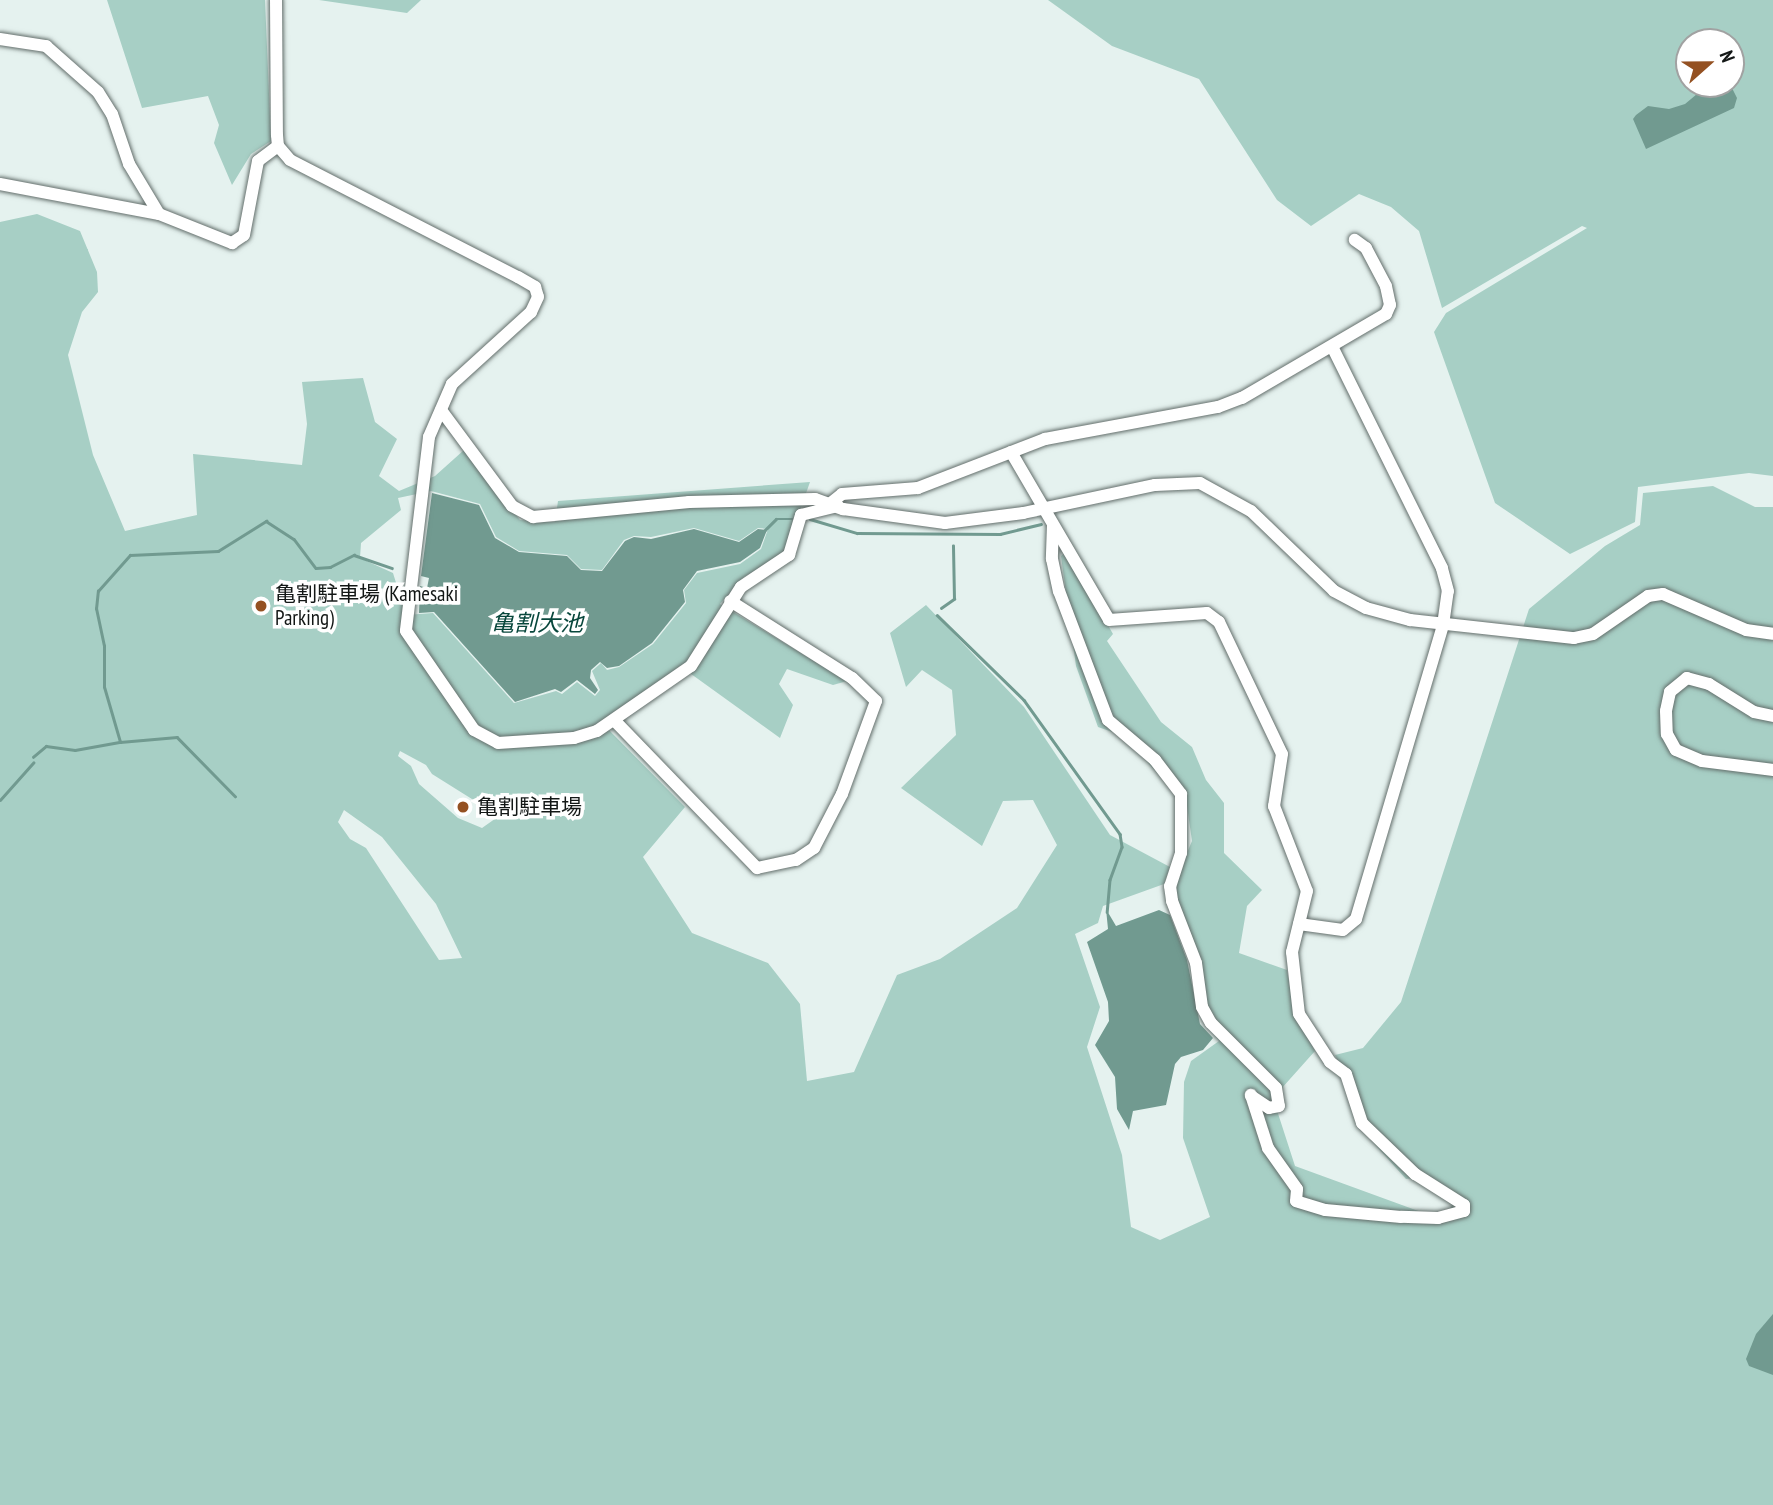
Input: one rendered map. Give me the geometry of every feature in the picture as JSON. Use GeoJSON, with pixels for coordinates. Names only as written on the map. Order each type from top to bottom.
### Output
{"type":"FeatureCollection","features":[{"type":"Feature","properties":{"kind":"street"},"geometry":{"type":"LineString","coordinates":[[275,0],[278,146],[301,169],[535,287],[538,298],[531,312],[452,384],[429,437],[406,631],[469,725],[490,740],[574,738],[614,720],[691,666],[741,587],[785,560],[801,519],[834,505],[842,494],[918,488],[1045,439],[1218,407],[1333,348],[1386,314],[1390,305],[1366,248],[1355,240]]}},
{"type":"Feature","properties":{"kind":"street"},"geometry":{"type":"LineString","coordinates":[[0,39],[46,46],[98,92],[112,114],[129,163],[159,214]]}},
{"type":"Feature","properties":{"kind":"street"},"geometry":{"type":"LineString","coordinates":[[0,184],[159,214],[223,242],[238,241],[244,235],[253,204],[258,161],[278,146]]}},
{"type":"Feature","properties":{"kind":"street"},"geometry":{"type":"LineString","coordinates":[[1299,924],[1339,931],[1356,919],[1443,625],[1446,578],[1333,348]]}},
{"type":"Feature","properties":{"kind":"street"},"geometry":{"type":"LineString","coordinates":[[441,410],[512,506],[524,515],[742,500],[834,505],[945,523],[1044,509],[1155,485],[1200,484],[1251,511],[1301,563],[1341,596],[1366,608],[1443,625],[1574,638],[1593,634],[1648,596],[1663,594],[1746,630],[1773,634]]}},
{"type":"Feature","properties":{"kind":"street"},"geometry":{"type":"LineString","coordinates":[[1011,452],[1109,620],[1207,613],[1219,621],[1282,754],[1274,806],[1306,886],[1292,952],[1299,1014],[1331,1062],[1346,1074],[1362,1123],[1422,1180],[1464,1205],[1464,1211],[1438,1218],[1401,1217],[1325,1210],[1296,1201],[1297,1189],[1268,1148],[1251,1096],[1269,1108],[1279,1106],[1280,1096],[1259,1068],[1206,1015],[1196,963],[1172,901],[1171,886],[1181,853],[1181,794],[1155,760],[1108,720],[1059,591],[1052,559],[1053,525]]}},
{"type":"Feature","properties":{"kind":"street"},"geometry":{"type":"LineString","coordinates":[[614,720],[757,868],[796,860],[814,848],[847,783],[876,701],[852,678],[730,601]]}},
{"type":"Feature","properties":{"kind":"street"},"geometry":{"type":"LineString","coordinates":[[1773,716],[1754,712],[1709,684],[1687,678],[1670,692],[1666,711],[1667,734],[1676,750],[1702,761],[1773,770]]}},
{"type":"Feature","properties":{"kind":"shaded area"},"geometry":{"type":"Polygon","coordinates":[[[107,0],[265,0],[271,141],[251,154],[232,185],[214,143],[219,125],[208,96],[142,108],[107,0]]]}},
{"type":"Feature","properties":{"kind":"shaded area"},"geometry":{"type":"Polygon","coordinates":[[[319,0],[421,0],[407,13],[319,0]]]}},
{"type":"Feature","properties":{"kind":"shaded area"},"geometry":{"type":"Polygon","coordinates":[[[1048,0],[1773,0],[1773,476],[1749,473],[1638,487],[1635,522],[1570,554],[1495,503],[1434,332],[1446,313],[1587,228],[1582,226],[1442,308],[1419,231],[1391,207],[1359,194],[1311,226],[1277,200],[1199,79],[1112,46],[1048,0]]]}},
{"type":"Feature","properties":{"kind":"shaded area"},"geometry":{"type":"Polygon","coordinates":[[[37,214],[80,231],[97,272],[98,292],[82,312],[68,355],[93,455],[125,531],[197,515],[193,454],[302,465],[307,424],[302,382],[363,378],[375,422],[397,439],[379,476],[399,491],[435,476],[464,450],[520,520],[555,522],[558,501],[810,482],[785,553],[744,577],[720,604],[847,681],[833,685],[787,669],[779,684],[793,705],[780,738],[680,666],[602,723],[685,807],[643,857],[692,933],[768,963],[800,1004],[807,1081],[854,1072],[897,975],[940,959],[1017,908],[1057,845],[1033,800],[1003,801],[982,846],[901,788],[956,735],[952,690],[922,670],[906,687],[890,633],[926,605],[1024,707],[1110,835],[1170,867],[1164,884],[1103,906],[1098,923],[1075,934],[1100,1007],[1087,1047],[1122,1155],[1131,1227],[1160,1240],[1210,1217],[1183,1138],[1184,1082],[1191,1061],[1219,1041],[1203,1019],[1191,962],[1168,898],[1192,841],[1185,792],[1174,792],[1124,736],[1098,727],[1076,666],[1061,556],[1066,552],[1113,634],[1107,641],[1161,722],[1192,747],[1206,780],[1224,803],[1224,853],[1262,890],[1247,906],[1239,953],[1287,970],[1294,1010],[1315,1051],[1273,1098],[1295,1166],[1443,1220],[1457,1197],[1425,1177],[1406,1179],[1369,1138],[1335,1055],[1363,1048],[1401,1002],[1529,609],[1605,546],[1640,525],[1643,493],[1713,486],[1755,507],[1773,507],[1773,1505],[0,1505],[0,222],[37,214]],[[431,491],[398,498],[401,510],[361,543],[360,558],[393,573],[406,615],[433,613],[514,703],[556,691],[562,694],[577,682],[595,696],[600,690],[592,671],[601,663],[607,670],[619,667],[653,644],[686,603],[684,590],[697,573],[740,564],[761,549],[768,529],[758,528],[739,541],[694,528],[651,537],[634,536],[624,540],[602,570],[581,569],[567,555],[519,551],[496,537],[480,504],[431,491]],[[400,751],[398,756],[411,766],[419,784],[458,818],[482,828],[499,816],[432,774],[426,765],[400,751]],[[344,810],[338,822],[350,839],[366,848],[439,960],[462,958],[436,904],[382,837],[344,810]]]}},
{"type":"Feature","properties":{"kind":"water"},"geometry":{"type":"Polygon","coordinates":[[[1692,98],[1737,98],[1734,108],[1646,149],[1633,119],[1636,115],[1648,106],[1669,109],[1685,104],[1692,98]]]}},
{"type":"Feature","properties":{"kind":"water","name":"亀割大池"},"geometry":{"type":"Polygon","coordinates":[[[432,493],[479,505],[495,538],[519,552],[567,556],[581,570],[602,571],[625,541],[634,537],[651,539],[694,529],[739,542],[758,529],[767,530],[760,548],[740,562],[697,571],[683,590],[685,602],[652,643],[619,666],[607,668],[600,662],[591,670],[590,678],[598,690],[595,694],[577,680],[561,692],[555,689],[515,702],[434,612],[419,613],[420,586],[427,588],[429,578],[421,576],[432,493]]]}},
{"type":"Feature","properties":{"kind":"water"},"geometry":{"type":"Polygon","coordinates":[[[1106,909],[1116,926],[1159,910],[1170,915],[1187,960],[1200,1024],[1213,1038],[1203,1050],[1181,1057],[1175,1064],[1166,1105],[1133,1111],[1129,1130],[1117,1109],[1115,1077],[1095,1045],[1109,1021],[1108,1002],[1087,942],[1108,929],[1106,909]]]}},
{"type":"Feature","properties":{"kind":"water"},"geometry":{"type":"Polygon","coordinates":[[[1773,1314],[1773,1375],[1749,1366],[1746,1359],[1756,1334],[1773,1314]]]}},
{"type":"Feature","properties":{"kind":"waterway"},"geometry":{"type":"LineString","coordinates":[[763,532],[776,519],[796,519]]}},
{"type":"Feature","properties":{"kind":"waterway"},"geometry":{"type":"LineString","coordinates":[[810,519],[857,533],[1000,534],[1041,524]]}},
{"type":"Feature","properties":{"kind":"waterway"},"geometry":{"type":"LineString","coordinates":[[33,757],[46,746],[75,750],[120,742],[104,687],[104,646],[96,609],[98,591],[130,555],[218,551],[266,521],[294,539],[316,568],[330,567],[354,555],[392,568]]}},
{"type":"Feature","properties":{"kind":"waterway"},"geometry":{"type":"LineString","coordinates":[[941,608],[954,599],[953,546]]}},
{"type":"Feature","properties":{"kind":"waterway"},"geometry":{"type":"LineString","coordinates":[[937,615],[1024,700],[1120,834],[1122,847],[1110,880],[1107,912]]}},
{"type":"Feature","properties":{"kind":"waterway"},"geometry":{"type":"LineString","coordinates":[[120,742],[177,737],[235,796]]}},
{"type":"Feature","properties":{"kind":"waterway"},"geometry":{"type":"LineString","coordinates":[[0,800],[33,763]]}},
{"type":"Feature","properties":{"kind":"place","name":"亀割駐車場 (Kamesaki Parking)"},"geometry":{"type":"Point","coordinates":[261,606]}},
{"type":"Feature","properties":{"kind":"place","name":"亀割駐車場"},"geometry":{"type":"Point","coordinates":[463,807]}}]}
